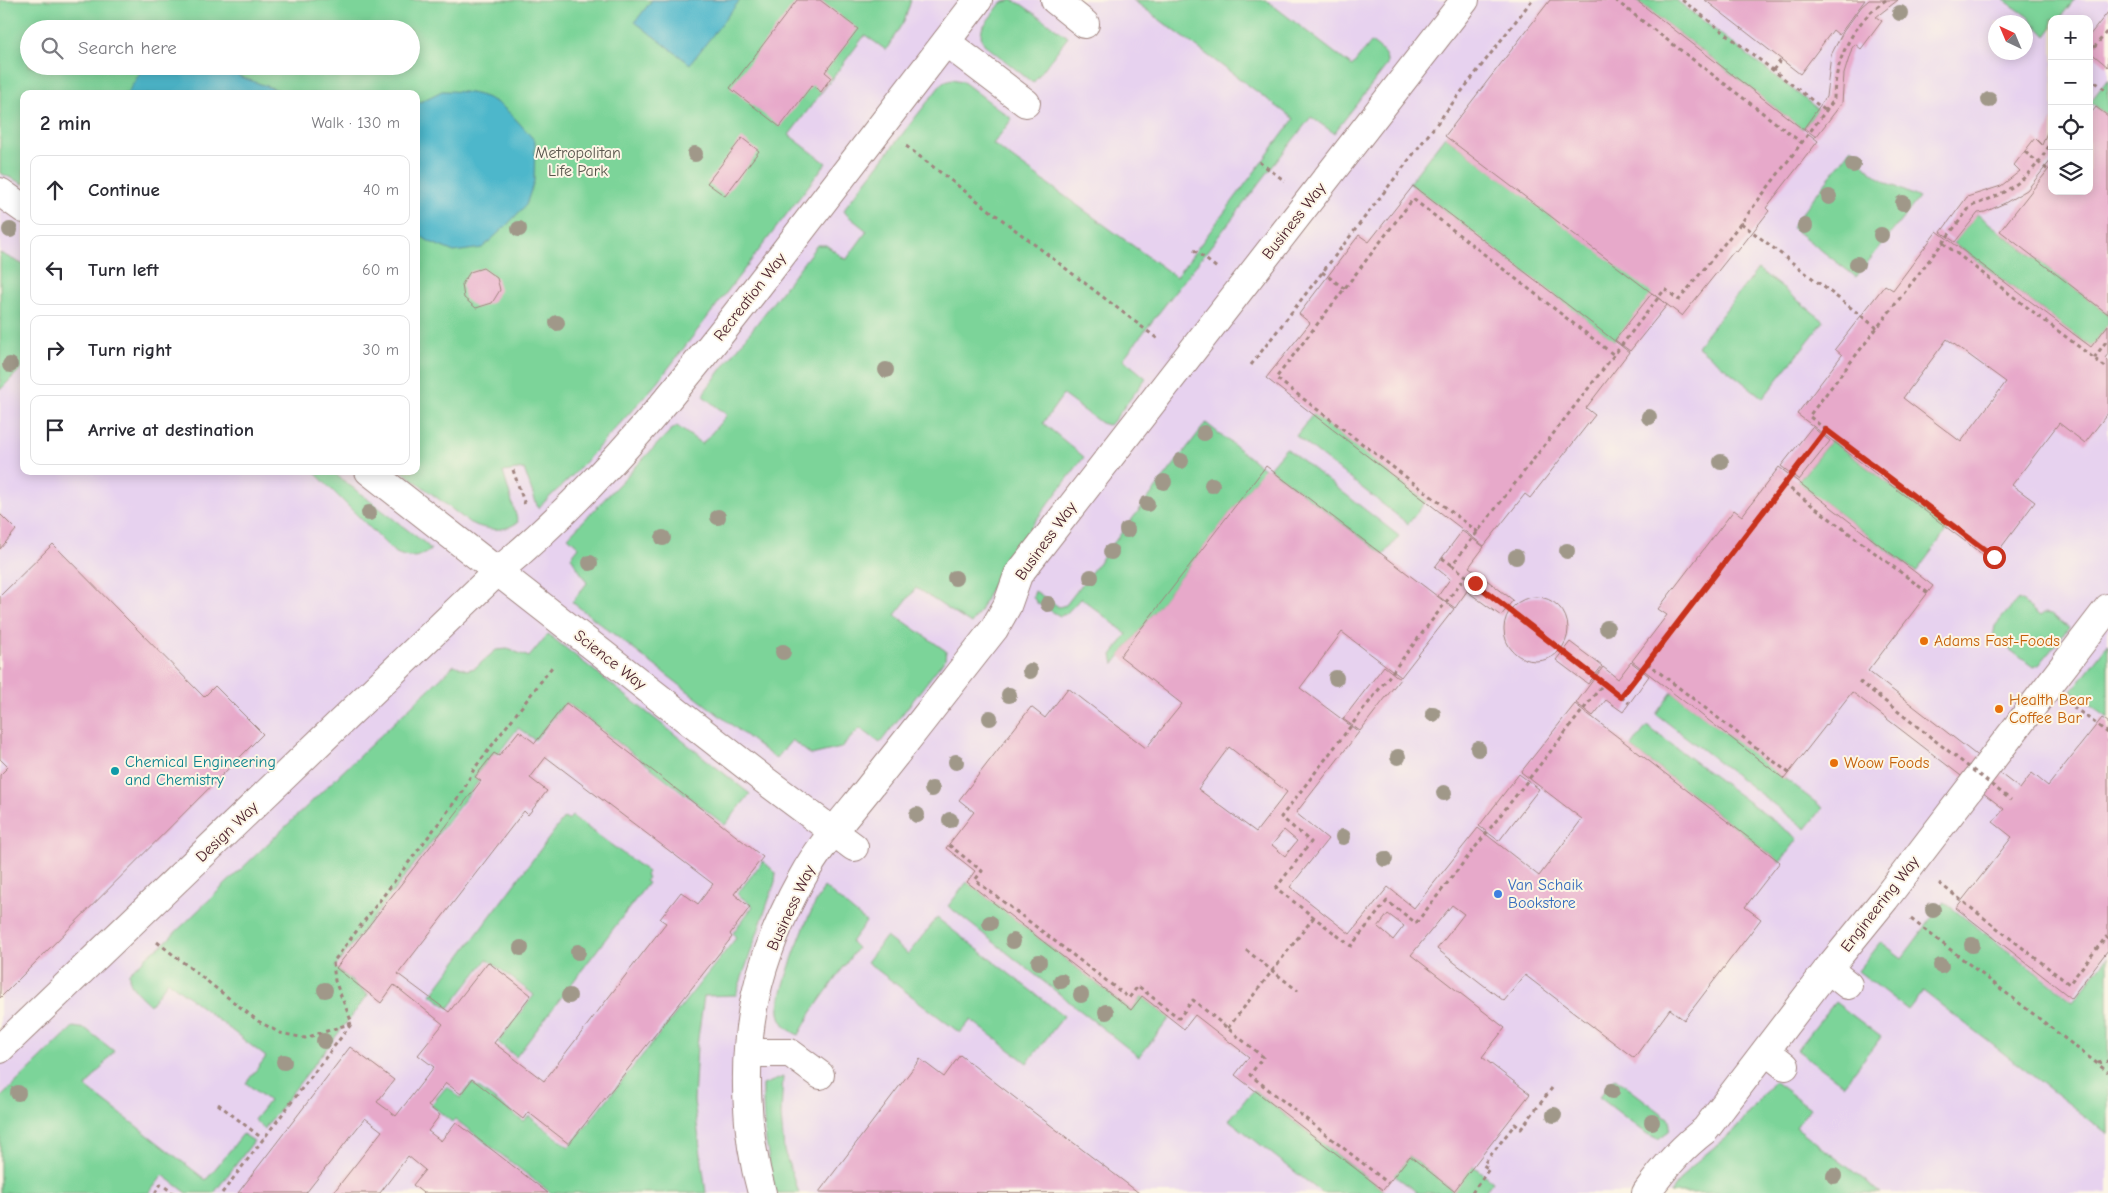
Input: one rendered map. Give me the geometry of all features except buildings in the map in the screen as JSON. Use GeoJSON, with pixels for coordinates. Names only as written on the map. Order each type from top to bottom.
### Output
{"type":"FeatureCollection","features":[{"type":"Feature","properties":{"kind":"lane","name":"Recreation Way"},"geometry":{"type":"LineString","coordinates":[[497,572],[547,529],[636,436],[717,339],[978,0]]}},
{"type":"Feature","properties":{"kind":"lane"},"geometry":{"type":"LineString","coordinates":[[1055,0],[1085,24]]}},
{"type":"Feature","properties":{"kind":"lane","name":"Business Way"},"geometry":{"type":"LineString","coordinates":[[762,1193],[756,1172],[748,1104],[749,1053],[755,998],[780,924],[802,878],[843,839],[871,786],[994,629],[1007,606],[1018,575],[1465,0]]}},
{"type":"Feature","properties":{"kind":"lane"},"geometry":{"type":"LineString","coordinates":[[946,42],[1026,103]]}},
{"type":"Feature","properties":{"kind":"lane"},"geometry":{"type":"LineString","coordinates":[[0,192],[20,206]]}},
{"type":"Feature","properties":{"kind":"lane","name":"Science Way"},"geometry":{"type":"LineString","coordinates":[[374,475],[843,839]]}},
{"type":"Feature","properties":{"kind":"lane","name":"Design Way"},"geometry":{"type":"LineString","coordinates":[[0,1050],[497,572]]}},
{"type":"Feature","properties":{"kind":"lane","name":"Engineering Way"},"geometry":{"type":"LineString","coordinates":[[1646,1193],[1661,1172],[1685,1146],[1705,1130],[1775,1058],[1838,977],[1885,899],[1998,736],[2108,608]]}},
{"type":"Feature","properties":{"kind":"lane"},"geometry":{"type":"LineString","coordinates":[[749,1053],[790,1053],[820,1075]]}},
{"type":"Feature","properties":{"kind":"path"},"geometry":{"type":"LineString","coordinates":[[1251,365],[1532,0]]}},
{"type":"Feature","properties":{"kind":"path"},"geometry":{"type":"LineString","coordinates":[[1615,0],[1802,143]]}},
{"type":"Feature","properties":{"kind":"path"},"geometry":{"type":"LineString","coordinates":[[1682,0],[1826,111]]}},
{"type":"Feature","properties":{"kind":"path"},"geometry":{"type":"LineString","coordinates":[[1452,565],[1666,290],[1679,300],[1741,223],[1834,100],[1837,71],[1845,48],[1866,19],[1886,0]]}},
{"type":"Feature","properties":{"kind":"path"},"geometry":{"type":"LineString","coordinates":[[2093,49],[2108,30]]}},
{"type":"Feature","properties":{"kind":"path"},"geometry":{"type":"LineString","coordinates":[[1774,70],[1782,59]]}},
{"type":"Feature","properties":{"kind":"path"},"geometry":{"type":"LineString","coordinates":[[2093,80],[2108,92]]}},
{"type":"Feature","properties":{"kind":"path"},"geometry":{"type":"LineString","coordinates":[[881,127],[1184,360]]}},
{"type":"Feature","properties":{"kind":"path"},"geometry":{"type":"LineString","coordinates":[[1994,557],[1809,416],[1971,206],[2009,190],[2027,176],[2048,146]]}},
{"type":"Feature","properties":{"kind":"path"},"geometry":{"type":"LineString","coordinates":[[2025,152],[2048,170]]}},
{"type":"Feature","properties":{"kind":"path"},"geometry":{"type":"LineString","coordinates":[[1478,532],[1276,378],[1413,200],[1614,355]]}},
{"type":"Feature","properties":{"kind":"path"},"geometry":{"type":"LineString","coordinates":[[1741,223],[1877,328]]}},
{"type":"Feature","properties":{"kind":"path"},"geometry":{"type":"LineString","coordinates":[[1943,243],[2108,369]]}},
{"type":"Feature","properties":{"kind":"path"},"geometry":{"type":"LineString","coordinates":[[1322,272],[1345,289]]}},
{"type":"Feature","properties":{"kind":"path"},"geometry":{"type":"LineString","coordinates":[[2094,358],[2108,339]]}},
{"type":"Feature","properties":{"kind":"path"},"geometry":{"type":"LineString","coordinates":[[1621,697],[1826,430]]}},
{"type":"Feature","properties":{"kind":"path"},"geometry":{"type":"LineString","coordinates":[[1784,484],[1928,593]]}},
{"type":"Feature","properties":{"kind":"path"},"geometry":{"type":"LineString","coordinates":[[1442,558],[1630,703]]}},
{"type":"Feature","properties":{"kind":"path"},"geometry":{"type":"LineString","coordinates":[[1466,576],[1281,817],[1311,842],[1276,888],[1351,946],[1386,901],[1416,923],[1604,683]]}},
{"type":"Feature","properties":{"kind":"path"},"geometry":{"type":"LineString","coordinates":[[1647,663],[1789,772]]}},
{"type":"Feature","properties":{"kind":"path"},"geometry":{"type":"LineString","coordinates":[[352,1024],[335,980],[333,962],[463,791],[474,770],[552,667]]}},
{"type":"Feature","properties":{"kind":"path"},"geometry":{"type":"LineString","coordinates":[[1860,681],[2011,800]]}},
{"type":"Feature","properties":{"kind":"path"},"geometry":{"type":"LineString","coordinates":[[2096,724],[2108,733]]}},
{"type":"Feature","properties":{"kind":"path"},"geometry":{"type":"LineString","coordinates":[[948,845],[982,870],[975,880],[1128,998],[1138,986],[1179,1018],[1193,1000],[1263,1057],[1250,1075],[1388,1183]]}},
{"type":"Feature","properties":{"kind":"path"},"geometry":{"type":"LineString","coordinates":[[1939,884],[2069,984],[2106,937],[2108,938]]}},
{"type":"Feature","properties":{"kind":"path"},"geometry":{"type":"LineString","coordinates":[[1885,899],[2108,1072]]}},
{"type":"Feature","properties":{"kind":"path"},"geometry":{"type":"LineString","coordinates":[[1228,1028],[1314,917]]}},
{"type":"Feature","properties":{"kind":"path"},"geometry":{"type":"LineString","coordinates":[[155,941],[258,1021],[280,1033],[305,1038],[352,1024]]}},
{"type":"Feature","properties":{"kind":"path"},"geometry":{"type":"LineString","coordinates":[[1246,950],[1298,991]]}},
{"type":"Feature","properties":{"kind":"path"},"geometry":{"type":"LineString","coordinates":[[222,1193],[352,1024]]}},
{"type":"Feature","properties":{"kind":"path"},"geometry":{"type":"LineString","coordinates":[[2097,1063],[2108,1061]]}},
{"type":"Feature","properties":{"kind":"path"},"geometry":{"type":"LineString","coordinates":[[1472,1193],[1489,1170],[1483,1165],[1515,1124],[1521,1129],[1552,1088]]}},
{"type":"Feature","properties":{"kind":"path"},"geometry":{"type":"LineString","coordinates":[[218,1104],[263,1139]]}},
{"type":"Feature","properties":{"kind":"path"},"geometry":{"type":"LineString","coordinates":[[155,1193],[162,1184],[173,1193]]}},
{"type":"Feature","properties":{"kind":"shaded area"},"geometry":{"type":"Polygon","coordinates":[[[0,0],[2108,0],[2108,1193],[0,1193],[0,0]]]}},
{"type":"Feature","properties":{"kind":"green space","name":"Metropolitan Life Park"},"geometry":{"type":"Polygon","coordinates":[[[0,0],[911,0],[905,19],[886,50],[865,35],[789,135],[826,163],[657,383],[572,476],[538,508],[524,469],[503,472],[518,522],[507,528],[489,529],[470,523],[407,475],[420,475],[420,90],[20,90],[20,182],[0,173],[0,0]]]}},
{"type":"Feature","properties":{"kind":"green space"},"geometry":{"type":"Polygon","coordinates":[[[1012,0],[1021,4],[1068,37],[1033,83],[984,44],[981,36],[982,28],[1001,3],[1012,0]]]}},
{"type":"Feature","properties":{"kind":"green space"},"geometry":{"type":"Polygon","coordinates":[[[1133,0],[1266,0],[1352,66],[1371,42],[1385,54],[1387,65],[1334,133],[1311,117],[1123,359],[1146,378],[1112,423],[1108,425],[1101,423],[1063,395],[1043,423],[1084,457],[1002,565],[980,611],[971,624],[916,588],[895,615],[946,651],[945,659],[880,743],[860,728],[841,748],[811,755],[792,740],[776,759],[572,602],[587,583],[571,557],[579,547],[568,537],[670,431],[677,426],[702,444],[727,415],[703,396],[705,391],[817,245],[826,245],[846,260],[867,231],[847,215],[844,211],[847,205],[943,82],[952,79],[962,81],[1012,119],[993,144],[1176,277],[1294,119],[1133,0]]]}},
{"type":"Feature","properties":{"kind":"green space"},"geometry":{"type":"Polygon","coordinates":[[[1636,0],[1676,0],[1818,109],[1804,128],[1801,128],[1636,0]]]}},
{"type":"Feature","properties":{"kind":"green space"},"geometry":{"type":"Polygon","coordinates":[[[2004,0],[2074,0],[2062,15],[2048,15],[2048,33],[2046,36],[2033,22],[2033,15],[2026,15],[2004,0]]]}},
{"type":"Feature","properties":{"kind":"green space"},"geometry":{"type":"Polygon","coordinates":[[[2108,79],[2108,116],[2093,104],[2093,98],[2108,79]]]}},
{"type":"Feature","properties":{"kind":"green space"},"geometry":{"type":"Polygon","coordinates":[[[1445,136],[1653,293],[1614,341],[1409,183],[1445,136]]]}},
{"type":"Feature","properties":{"kind":"green space"},"geometry":{"type":"Polygon","coordinates":[[[1852,148],[1867,168],[1884,181],[1919,198],[1856,277],[1791,227],[1852,148]]]}},
{"type":"Feature","properties":{"kind":"green space"},"geometry":{"type":"Polygon","coordinates":[[[1977,214],[2108,314],[2108,325],[2091,347],[1954,243],[1977,214]]]}},
{"type":"Feature","properties":{"kind":"green space"},"geometry":{"type":"Polygon","coordinates":[[[0,253],[20,263],[20,370],[0,390],[0,253]]]}},
{"type":"Feature","properties":{"kind":"green space"},"geometry":{"type":"Polygon","coordinates":[[[1758,269],[1824,321],[1763,398],[1697,346],[1758,269]]]}},
{"type":"Feature","properties":{"kind":"green space"},"geometry":{"type":"Polygon","coordinates":[[[1313,414],[1426,501],[1408,524],[1296,436],[1313,414]]]}},
{"type":"Feature","properties":{"kind":"green space"},"geometry":{"type":"Polygon","coordinates":[[[1206,423],[1264,469],[1114,664],[1112,655],[1127,634],[1081,598],[1066,614],[1060,616],[1037,603],[1033,597],[1035,591],[1059,607],[1066,605],[1206,423]]]}},
{"type":"Feature","properties":{"kind":"green space"},"geometry":{"type":"Polygon","coordinates":[[[1831,440],[1948,529],[1916,572],[1798,482],[1831,440]]]}},
{"type":"Feature","properties":{"kind":"green space"},"geometry":{"type":"Polygon","coordinates":[[[1286,448],[1399,536],[1384,555],[1269,468],[1286,448]]]}},
{"type":"Feature","properties":{"kind":"green space"},"geometry":{"type":"Polygon","coordinates":[[[317,475],[336,475],[426,544],[431,550],[413,557],[394,552],[317,475]]]}},
{"type":"Feature","properties":{"kind":"green space"},"geometry":{"type":"Polygon","coordinates":[[[2017,600],[2022,601],[2040,616],[2044,613],[2051,614],[2069,628],[2039,665],[2033,667],[1993,637],[1995,626],[2017,600]]]}},
{"type":"Feature","properties":{"kind":"green space"},"geometry":{"type":"Polygon","coordinates":[[[548,634],[750,794],[725,825],[566,702],[535,740],[518,728],[498,754],[494,752],[474,777],[479,781],[335,967],[368,995],[264,1129],[254,1120],[269,1101],[246,1083],[266,1057],[168,981],[150,1005],[133,987],[129,973],[161,946],[454,665],[467,670],[475,668],[496,650],[508,649],[529,657],[548,634]]]}},
{"type":"Feature","properties":{"kind":"green space"},"geometry":{"type":"Polygon","coordinates":[[[2108,644],[2108,718],[2072,691],[2108,644]]]}},
{"type":"Feature","properties":{"kind":"green space"},"geometry":{"type":"Polygon","coordinates":[[[1672,692],[1823,808],[1806,829],[1656,714],[1672,692]]]}},
{"type":"Feature","properties":{"kind":"green space"},"geometry":{"type":"Polygon","coordinates":[[[1647,726],[1798,839],[1780,862],[1631,747],[1647,726]]]}},
{"type":"Feature","properties":{"kind":"green space"},"geometry":{"type":"Polygon","coordinates":[[[572,816],[648,872],[646,875],[648,878],[645,881],[648,883],[516,1057],[498,1042],[534,995],[487,959],[449,1008],[431,995],[564,818],[568,820],[572,816]]]}},
{"type":"Feature","properties":{"kind":"green space"},"geometry":{"type":"Polygon","coordinates":[[[763,861],[776,873],[775,882],[736,995],[704,996],[697,1045],[694,1101],[706,1193],[551,1193],[455,1119],[452,1122],[431,1105],[447,1086],[460,1098],[472,1083],[523,1121],[529,1116],[569,1147],[736,938],[733,933],[753,906],[737,894],[763,861]]]}},
{"type":"Feature","properties":{"kind":"green space"},"geometry":{"type":"Polygon","coordinates":[[[967,882],[1131,1010],[1142,996],[1170,1018],[1139,1057],[948,906],[967,882]]]}},
{"type":"Feature","properties":{"kind":"green space"},"geometry":{"type":"Polygon","coordinates":[[[824,887],[866,922],[851,942],[857,948],[811,1013],[799,1035],[789,1030],[780,1017],[781,994],[801,934],[824,887]]]}},
{"type":"Feature","properties":{"kind":"green space"},"geometry":{"type":"Polygon","coordinates":[[[1944,902],[2073,1001],[2108,957],[2108,1134],[1923,991],[1908,1010],[1858,971],[1881,942],[1902,958],[1944,902]]]}},
{"type":"Feature","properties":{"kind":"green space"},"geometry":{"type":"Polygon","coordinates":[[[937,918],[1064,1016],[1027,1063],[971,1020],[960,1033],[867,962],[886,937],[908,954],[937,918]]]}},
{"type":"Feature","properties":{"kind":"green space"},"geometry":{"type":"Polygon","coordinates":[[[1835,1002],[1881,1037],[1844,1085],[1797,1050],[1835,1002]]]}},
{"type":"Feature","properties":{"kind":"green space"},"geometry":{"type":"Polygon","coordinates":[[[73,1027],[86,1029],[114,1051],[86,1087],[206,1180],[243,1134],[254,1141],[214,1193],[187,1193],[163,1175],[149,1193],[0,1193],[0,1098],[73,1027]]]}},
{"type":"Feature","properties":{"kind":"green space"},"geometry":{"type":"Polygon","coordinates":[[[783,1077],[781,1115],[784,1151],[799,1193],[776,1193],[766,1139],[763,1085],[783,1077]]]}},
{"type":"Feature","properties":{"kind":"green space"},"geometry":{"type":"Polygon","coordinates":[[[1615,1078],[1668,1118],[1669,1131],[1658,1139],[1647,1134],[1599,1097],[1615,1078]]]}},
{"type":"Feature","properties":{"kind":"green space"},"geometry":{"type":"Polygon","coordinates":[[[1774,1081],[1810,1108],[1796,1127],[1881,1193],[1670,1193],[1689,1168],[1735,1130],[1774,1081]]]}},
{"type":"Feature","properties":{"kind":"green space"},"geometry":{"type":"Polygon","coordinates":[[[1253,1090],[1386,1193],[1322,1193],[1229,1120],[1253,1090]]]}},
{"type":"Feature","properties":{"kind":"green space"},"geometry":{"type":"Polygon","coordinates":[[[1410,1156],[1453,1191],[1473,1166],[1493,1181],[1484,1193],[1418,1193],[1394,1175],[1410,1156]]]}},
{"type":"Feature","properties":{"kind":"water"},"geometry":{"type":"Polygon","coordinates":[[[652,0],[740,0],[690,64],[635,22],[652,0]]]}},
{"type":"Feature","properties":{"kind":"water"},"geometry":{"type":"Polygon","coordinates":[[[139,75],[238,75],[278,90],[129,90],[139,75]]]}},
{"type":"Feature","properties":{"kind":"water"},"geometry":{"type":"Polygon","coordinates":[[[442,91],[485,97],[505,109],[535,141],[534,181],[526,205],[482,248],[454,252],[420,236],[420,102],[442,91]]]}},
{"type":"Feature","properties":{"kind":"place","name":"Adams Fast-Foods"},"geometry":{"type":"Point","coordinates":[1924,641]}},
{"type":"Feature","properties":{"kind":"place","name":"Health Bear Coffee Bar"},"geometry":{"type":"Point","coordinates":[1999,709]}},
{"type":"Feature","properties":{"kind":"place","name":"Woow Foods"},"geometry":{"type":"Point","coordinates":[1834,763]}},
{"type":"Feature","properties":{"kind":"place","name":"Chemical Engineering and Chemistry"},"geometry":{"type":"Point","coordinates":[115,771]}},
{"type":"Feature","properties":{"kind":"place","name":"Van Schaik Bookstore"},"geometry":{"type":"Point","coordinates":[1498,894]}},
{"type":"Feature","properties":{"kind":"route"},"geometry":{"type":"LineString","coordinates":[[1475,583],[1621,697],[1826,430],[1994,557]]}}]}
